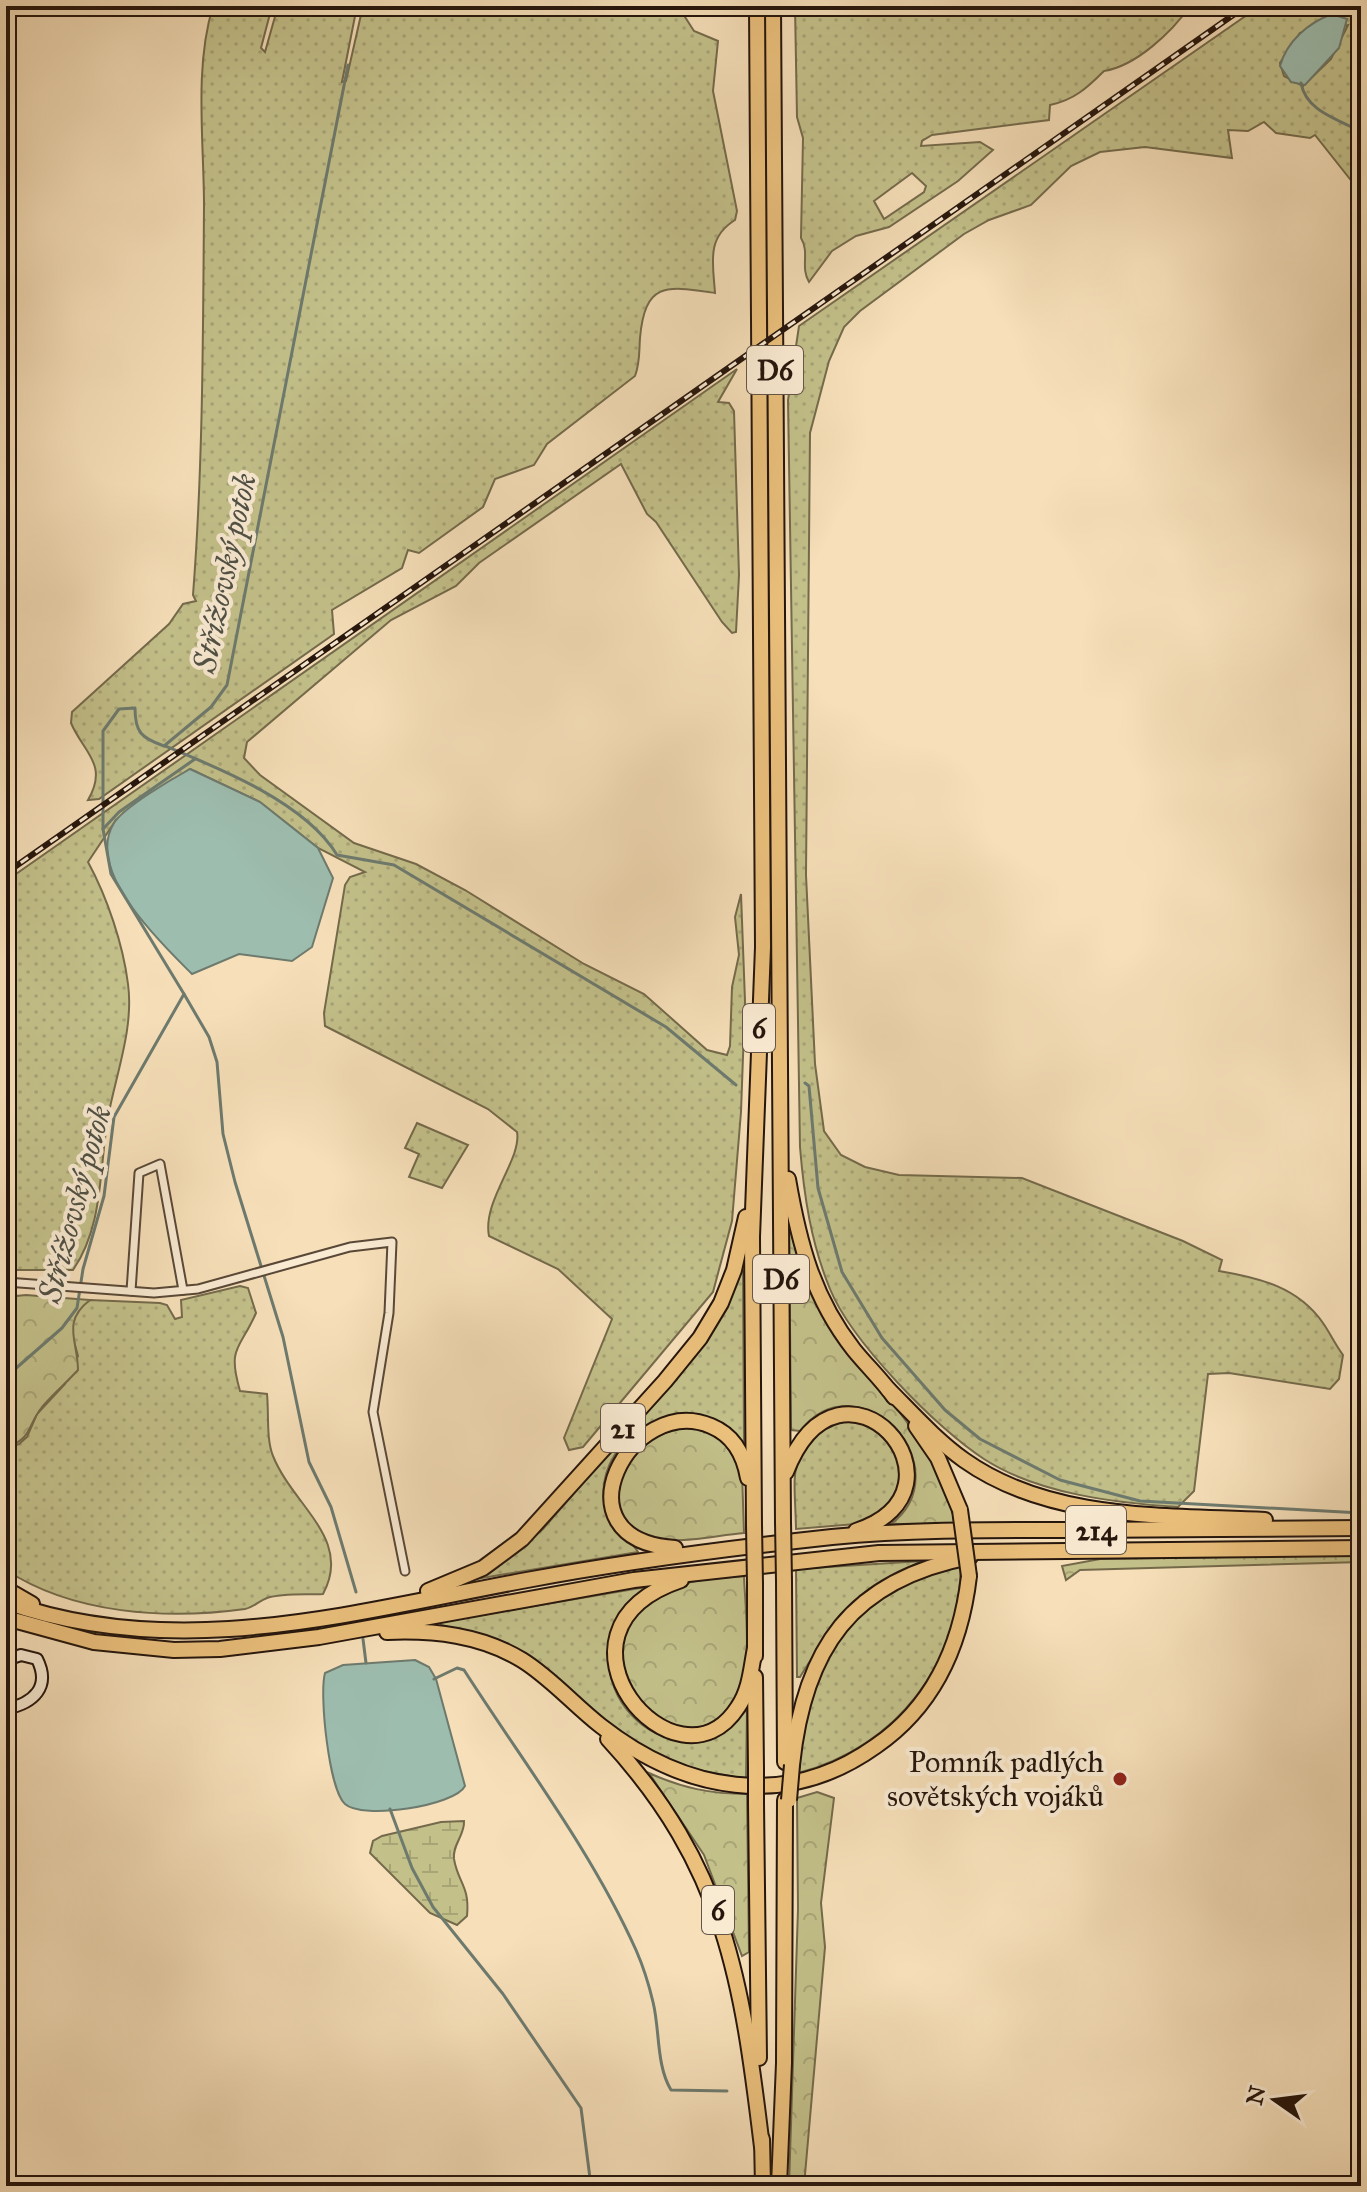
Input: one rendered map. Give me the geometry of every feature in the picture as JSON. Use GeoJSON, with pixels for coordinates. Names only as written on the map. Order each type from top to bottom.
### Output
{"type":"FeatureCollection","features":[{"type":"Feature","properties":{"kind":"highway","name":"D6"},"geometry":{"type":"LineString","coordinates":[[757,6],[763,947]]}},
{"type":"Feature","properties":{"kind":"highway","name":"D6"},"geometry":{"type":"LineString","coordinates":[[773,6],[783,1480]]}},
{"type":"Feature","properties":{"kind":"highway","name":"6"},"geometry":{"type":"LineString","coordinates":[[763,947],[752,1237],[756,1803],[763,2186]]}},
{"type":"Feature","properties":{"kind":"highway","name":"21"},"geometry":{"type":"LineString","coordinates":[[6,1602],[53,1616],[137,1631],[221,1632],[296,1623],[398,1603],[483,1568],[522,1539],[700,1338],[729,1286],[739,1251],[756,1109]]}},
{"type":"Feature","properties":{"kind":"highway"},"geometry":{"type":"LineString","coordinates":[[6,1618],[69,1637],[174,1650],[220,1649],[319,1637],[407,1631],[474,1639],[523,1660],[583,1712],[648,1758],[693,1778],[743,1787],[802,1779],[854,1760],[889,1737],[927,1696],[947,1663],[961,1627],[969,1576],[960,1510],[938,1458],[839,1329],[813,1282],[797,1231],[781,1138]]}},
{"type":"Feature","properties":{"kind":"highway"},"geometry":{"type":"LineString","coordinates":[[888,1389],[947,1447],[998,1481],[1045,1500],[1108,1510],[1357,1528]]}},
{"type":"Feature","properties":{"kind":"highway"},"geometry":{"type":"LineString","coordinates":[[779,2186],[788,1765],[783,1480],[796,1446],[822,1421],[855,1415],[886,1429],[900,1447],[906,1465],[904,1495],[880,1522],[839,1537]]}},
{"type":"Feature","properties":{"kind":"highway","name":"6"},"geometry":{"type":"LineString","coordinates":[[708,1550],[641,1542],[629,1535],[614,1515],[610,1493],[617,1467],[633,1445],[654,1431],[695,1421],[729,1437],[738,1447],[746,1470],[754,1525]]}},
{"type":"Feature","properties":{"kind":"highway","name":"214"},"geometry":{"type":"LineString","coordinates":[[398,1603],[633,1560],[839,1537],[980,1530],[1357,1528]]}},
{"type":"Feature","properties":{"kind":"highway","name":"214"},"geometry":{"type":"LineString","coordinates":[[319,1637],[634,1580],[879,1553],[1361,1548]]}},
{"type":"Feature","properties":{"kind":"highway"},"geometry":{"type":"LineString","coordinates":[[788,1765],[808,1679],[834,1636],[856,1611],[885,1588],[917,1572],[1008,1550]]}},
{"type":"Feature","properties":{"kind":"highway","name":"6"},"geometry":{"type":"LineString","coordinates":[[712,1570],[658,1589],[637,1604],[620,1632],[615,1653],[620,1686],[634,1708],[656,1725],[676,1732],[707,1731],[737,1709],[746,1691],[755,1648]]}},
{"type":"Feature","properties":{"kind":"highway","name":"21"},"geometry":{"type":"LineString","coordinates":[[6,1589],[53,1616]]}},
{"type":"Feature","properties":{"kind":"highway","name":"6"},"geometry":{"type":"LineString","coordinates":[[583,1712],[663,1806],[708,1887],[726,1936],[742,2000],[762,2147]]}},
{"type":"Feature","properties":{"kind":"street"},"geometry":{"type":"LineString","coordinates":[[131,1291],[139,1173],[160,1164],[183,1290]]}},
{"type":"Feature","properties":{"kind":"street"},"geometry":{"type":"LineString","coordinates":[[6,1282],[131,1291],[183,1290],[331,1252],[392,1242],[389,1313],[373,1416],[405,1571]]}},
{"type":"Feature","properties":{"kind":"street"},"geometry":{"type":"LineString","coordinates":[[6,1660],[21,1655],[37,1659],[44,1673],[43,1685],[34,1698],[6,1709]]}},
{"type":"Feature","properties":{"kind":"green space"},"geometry":{"type":"Polygon","coordinates":[[[213,6],[272,6],[261,48],[265,52],[278,6],[357,6],[342,82],[346,81],[363,6],[678,6],[694,31],[718,41],[713,91],[737,211],[735,220],[715,243],[715,293],[671,289],[653,297],[647,306],[635,376],[547,444],[534,465],[495,479],[483,507],[419,553],[408,550],[402,568],[332,610],[334,634],[99,799],[88,800],[94,788],[95,767],[71,723],[72,712],[169,624],[183,604],[196,601],[193,595],[201,449],[204,206],[201,105],[204,54],[213,6]]]}},
{"type":"Feature","properties":{"kind":"green space"},"geometry":{"type":"Polygon","coordinates":[[[795,6],[1190,6],[1163,37],[1141,55],[1104,71],[1073,97],[1050,105],[1049,120],[932,135],[922,141],[921,146],[980,142],[993,150],[958,181],[889,227],[856,236],[832,251],[809,282],[801,238],[803,138],[797,117],[795,6]],[[912,173],[874,201],[884,219],[924,192],[926,186],[912,173]]]}},
{"type":"Feature","properties":{"kind":"green space"},"geometry":{"type":"Polygon","coordinates":[[[1260,6],[1361,6],[1361,193],[1315,135],[1310,138],[1276,133],[1264,122],[1248,131],[1228,130],[1232,158],[1145,147],[1100,152],[1071,166],[1031,205],[989,220],[964,234],[860,311],[844,327],[829,361],[810,433],[806,875],[815,1064],[824,1131],[841,1155],[865,1167],[899,1175],[1022,1178],[1183,1241],[1222,1260],[1219,1271],[1277,1286],[1313,1311],[1343,1355],[1339,1379],[1330,1389],[1229,1373],[1208,1374],[1194,1491],[1178,1507],[1129,1503],[1053,1489],[1005,1471],[984,1459],[920,1406],[876,1358],[841,1310],[823,1272],[809,1219],[800,1147],[788,400],[799,326],[1260,6]],[[1348,25],[1300,33],[1280,63],[1284,76],[1303,86],[1331,59],[1348,25]]]}},
{"type":"Feature","properties":{"kind":"green space"},"geometry":{"type":"Polygon","coordinates":[[[737,369],[718,402],[729,403],[734,411],[739,575],[736,632],[732,633],[722,622],[656,522],[647,514],[621,464],[479,563],[456,586],[391,620],[247,742],[244,758],[260,775],[354,843],[416,864],[465,890],[584,964],[644,994],[707,1050],[727,1055],[732,987],[739,955],[735,917],[741,894],[745,1001],[741,1112],[732,1221],[713,1292],[583,1447],[569,1450],[564,1438],[612,1319],[558,1269],[489,1236],[491,1209],[514,1155],[517,1132],[488,1109],[325,1026],[324,1013],[345,885],[350,877],[365,872],[318,848],[260,802],[190,769],[116,820],[88,862],[108,905],[118,937],[126,969],[129,1001],[129,1017],[108,1117],[99,1196],[90,1234],[73,1270],[6,1270],[6,881],[737,369]]]}},
{"type":"Feature","properties":{"kind":"green space"},"geometry":{"type":"Polygon","coordinates":[[[417,1123],[468,1145],[442,1188],[409,1177],[419,1154],[405,1148],[417,1123]]]}},
{"type":"Feature","properties":{"kind":"green space"},"geometry":{"type":"Polygon","coordinates":[[[789,1223],[796,1253],[815,1299],[915,1433],[946,1491],[956,1523],[890,1525],[910,1502],[916,1476],[910,1451],[895,1429],[874,1413],[850,1406],[824,1411],[800,1431],[791,1430],[789,1223]]]}},
{"type":"Feature","properties":{"kind":"green space"},"geometry":{"type":"Polygon","coordinates":[[[740,1271],[743,1271],[744,1445],[723,1426],[700,1417],[675,1416],[652,1423],[631,1436],[615,1455],[605,1478],[606,1514],[614,1528],[638,1552],[476,1579],[515,1553],[543,1529],[686,1364],[740,1271]]]}},
{"type":"Feature","properties":{"kind":"green space"},"geometry":{"type":"Polygon","coordinates":[[[240,1286],[248,1288],[256,1313],[235,1356],[240,1391],[267,1394],[273,1456],[317,1523],[331,1556],[330,1574],[323,1594],[273,1596],[245,1609],[152,1613],[90,1605],[32,1585],[6,1570],[6,1448],[19,1444],[27,1437],[37,1414],[65,1384],[78,1356],[70,1327],[80,1307],[90,1300],[160,1303],[167,1305],[175,1319],[182,1317],[181,1300],[240,1286]]]}},
{"type":"Feature","properties":{"kind":"green space"},"geometry":{"type":"Polygon","coordinates":[[[26,1295],[90,1300],[81,1308],[73,1324],[78,1370],[42,1407],[21,1440],[6,1448],[6,1297],[26,1295]]]}},
{"type":"Feature","properties":{"kind":"green space"},"geometry":{"type":"Polygon","coordinates":[[[835,1420],[866,1421],[897,1449],[901,1494],[868,1523],[796,1529],[795,1479],[800,1455],[835,1420]]]}},
{"type":"Feature","properties":{"kind":"green space"},"geometry":{"type":"Polygon","coordinates":[[[694,1426],[725,1440],[742,1472],[744,1533],[675,1540],[635,1532],[625,1525],[616,1504],[619,1478],[624,1466],[638,1448],[651,1439],[694,1426]]]}},
{"type":"Feature","properties":{"kind":"green space"},"geometry":{"type":"Polygon","coordinates":[[[1361,1555],[1361,1562],[1080,1570],[1066,1580],[1062,1566],[1100,1559],[1361,1555]]]}},
{"type":"Feature","properties":{"kind":"green space"},"geometry":{"type":"Polygon","coordinates":[[[923,1561],[867,1594],[838,1623],[797,1677],[796,1569],[923,1561]]]}},
{"type":"Feature","properties":{"kind":"green space"},"geometry":{"type":"Polygon","coordinates":[[[961,1561],[958,1598],[949,1634],[936,1666],[917,1696],[893,1721],[865,1743],[833,1761],[798,1773],[803,1721],[810,1696],[833,1648],[849,1627],[867,1608],[895,1587],[961,1561]]]}},
{"type":"Feature","properties":{"kind":"green space"},"geometry":{"type":"Polygon","coordinates":[[[744,1576],[746,1663],[744,1681],[732,1707],[706,1726],[678,1727],[653,1715],[633,1694],[622,1666],[624,1637],[641,1609],[685,1583],[744,1576]]]}},
{"type":"Feature","properties":{"kind":"green space"},"geometry":{"type":"Polygon","coordinates":[[[646,1587],[618,1621],[609,1656],[614,1688],[631,1715],[656,1733],[686,1741],[718,1733],[747,1709],[746,1779],[698,1770],[667,1760],[628,1739],[488,1637],[441,1625],[441,1622],[646,1587]]]}},
{"type":"Feature","properties":{"kind":"green space"},"geometry":{"type":"Polygon","coordinates":[[[649,1773],[697,1789],[747,1794],[749,1952],[742,1956],[704,1855],[649,1773]]]}},
{"type":"Feature","properties":{"kind":"green space"},"geometry":{"type":"Polygon","coordinates":[[[817,1792],[834,1798],[821,1903],[825,1947],[804,2186],[789,2186],[798,1909],[797,1798],[817,1792]]]}},
{"type":"Feature","properties":{"kind":"green space"},"geometry":{"type":"Polygon","coordinates":[[[464,1821],[454,1859],[467,1898],[467,1916],[457,1925],[430,1913],[370,1853],[373,1841],[382,1836],[441,1822],[464,1821]]]}},
{"type":"Feature","properties":{"kind":"shaded area"},"geometry":{"type":"Polygon","coordinates":[[[1332,14],[1347,19],[1339,48],[1305,85],[1291,82],[1280,66],[1283,57],[1293,41],[1307,28],[1332,14]]]}},
{"type":"Feature","properties":{"kind":"shaded area"},"geometry":{"type":"Polygon","coordinates":[[[190,769],[260,802],[318,848],[333,878],[312,947],[292,961],[239,954],[192,974],[146,926],[118,884],[109,863],[108,842],[114,823],[138,802],[190,769]]]}},
{"type":"Feature","properties":{"kind":"shaded area"},"geometry":{"type":"Polygon","coordinates":[[[415,1660],[429,1667],[436,1679],[465,1786],[444,1800],[427,1805],[388,1811],[355,1809],[345,1804],[334,1781],[323,1700],[325,1673],[343,1665],[415,1660]]]}},
{"type":"Feature","properties":{"kind":"waterway","name":"Střížovský potok"},"geometry":{"type":"LineString","coordinates":[[6,1377],[62,1328],[77,1308],[83,1269],[104,1196],[114,1117],[184,994],[111,874],[103,829],[103,731],[119,709],[135,708],[136,723],[141,733],[164,746],[211,707],[227,685],[348,65]]}},
{"type":"Feature","properties":{"kind":"waterway"},"geometry":{"type":"LineString","coordinates":[[1301,83],[1304,93],[1316,107],[1360,131]]}},
{"type":"Feature","properties":{"kind":"waterway"},"geometry":{"type":"LineString","coordinates":[[165,746],[235,776],[283,803],[323,836],[337,855],[394,865],[666,1027],[736,1085]]}},
{"type":"Feature","properties":{"kind":"waterway"},"geometry":{"type":"LineString","coordinates":[[103,829],[119,812],[195,759]]}},
{"type":"Feature","properties":{"kind":"waterway"},"geometry":{"type":"LineString","coordinates":[[184,994],[209,1037],[217,1062],[223,1134],[235,1182],[283,1337],[309,1462],[331,1507],[356,1592]]}},
{"type":"Feature","properties":{"kind":"waterway"},"geometry":{"type":"LineString","coordinates":[[805,1083],[809,1086],[818,1188],[842,1272],[882,1338],[945,1410],[980,1439],[1060,1480],[1140,1501],[1361,1513]]}},
{"type":"Feature","properties":{"kind":"waterway"},"geometry":{"type":"LineString","coordinates":[[363,1639],[366,1663]]}},
{"type":"Feature","properties":{"kind":"waterway"},"geometry":{"type":"LineString","coordinates":[[434,1679],[457,1668],[464,1670],[598,1877],[636,1950],[650,1989],[663,2070],[671,2090],[727,2091]]}},
{"type":"Feature","properties":{"kind":"waterway"},"geometry":{"type":"LineString","coordinates":[[390,1809],[412,1868],[433,1907],[503,1994],[581,2108],[591,2186]]}},
{"type":"Feature","properties":{"kind":"railway"},"geometry":{"type":"LineString","coordinates":[[6,873],[1246,6]]}},
{"type":"Feature","properties":{"kind":"place","name":"Pomník padlých sovětských vojáků"},"geometry":{"type":"Point","coordinates":[1120,1779]}}]}
